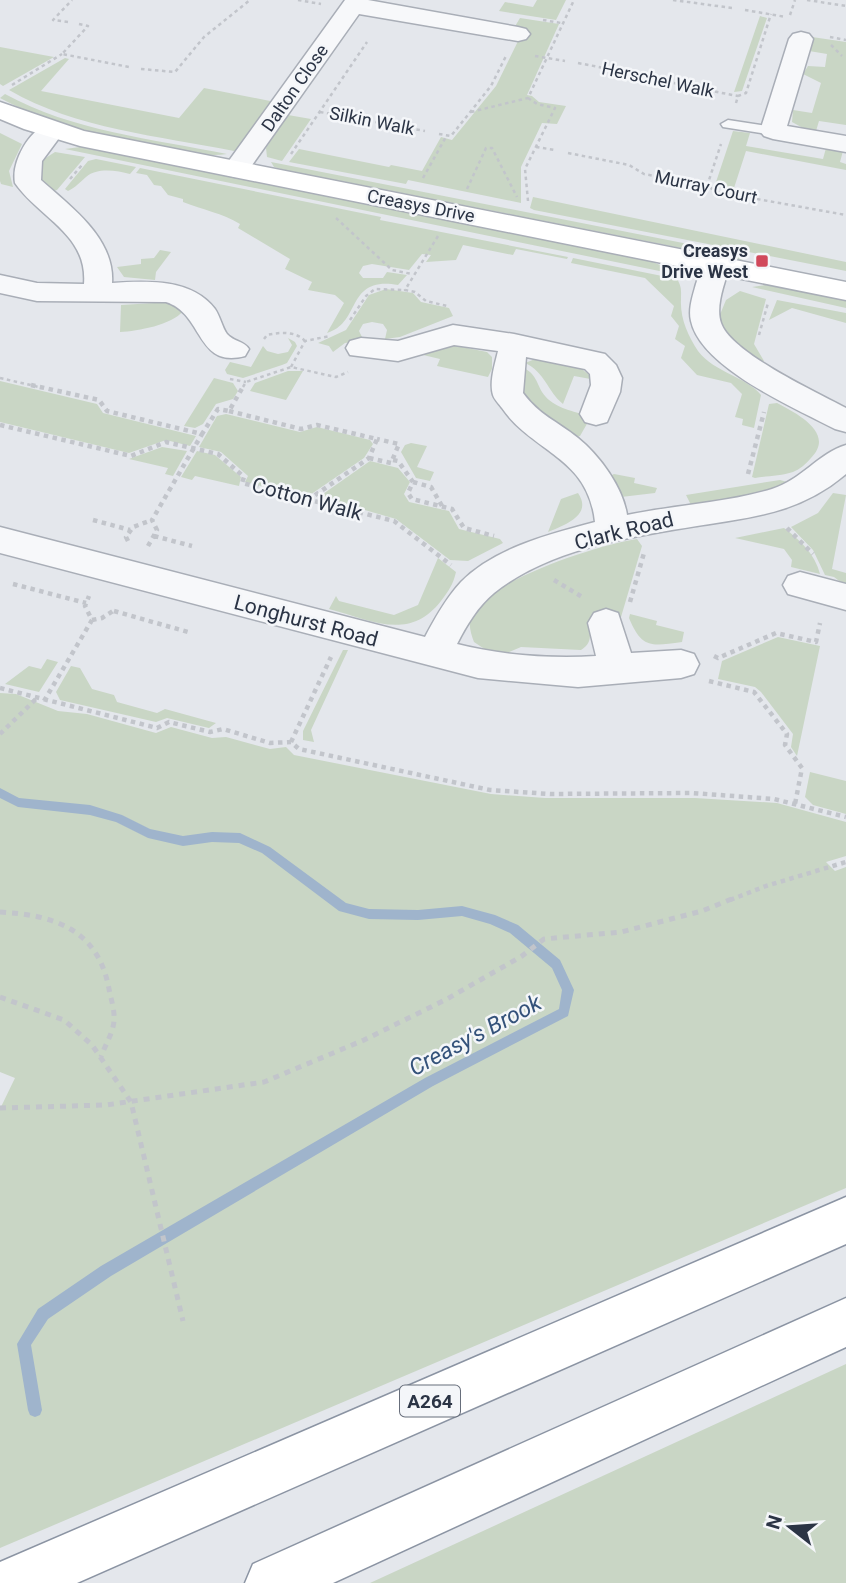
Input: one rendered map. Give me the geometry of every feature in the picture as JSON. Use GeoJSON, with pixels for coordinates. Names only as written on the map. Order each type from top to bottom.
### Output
{"type":"FeatureCollection","features":[{"type":"Feature","properties":{"kind":"main road","name":"Creasys Drive"},"geometry":{"type":"LineString","coordinates":[[2,100],[52,130],[846,291]]}},
{"type":"Feature","properties":{"kind":"main road","name":"A264"},"geometry":{"type":"LineString","coordinates":[[14,1583],[846,1220]]}},
{"type":"Feature","properties":{"kind":"main road"},"geometry":{"type":"LineString","coordinates":[[272,1583],[846,1322]]}},
{"type":"Feature","properties":{"kind":"street","name":"Dalton Close"},"geometry":{"type":"LineString","coordinates":[[236,169],[355,3],[386,12],[430,9],[518,34]]}},
{"type":"Feature","properties":{"kind":"street"},"geometry":{"type":"LineString","coordinates":[[795,28],[773,131],[846,144]]}},
{"type":"Feature","properties":{"kind":"street"},"geometry":{"type":"LineString","coordinates":[[52,130],[29,161],[26,176],[28,183],[80,234],[95,253],[98,269],[97,293]]}},
{"type":"Feature","properties":{"kind":"street"},"geometry":{"type":"LineString","coordinates":[[716,265],[705,309],[706,324],[716,341],[736,359],[846,421]]}},
{"type":"Feature","properties":{"kind":"street"},"geometry":{"type":"LineString","coordinates":[[0,284],[44,293],[148,291],[182,296],[200,311],[213,339],[222,346],[234,349]]}},
{"type":"Feature","properties":{"kind":"street"},"geometry":{"type":"LineString","coordinates":[[361,348],[398,351],[453,335],[469,335],[594,361],[607,373],[607,384],[596,414]]}},
{"type":"Feature","properties":{"kind":"street"},"geometry":{"type":"LineString","coordinates":[[514,344],[508,374],[508,394],[524,417],[567,446],[591,471],[609,503],[612,530]]}},
{"type":"Feature","properties":{"kind":"street","name":"Clark Road"},"geometry":{"type":"LineString","coordinates":[[434,654],[449,625],[470,597],[482,584],[520,560],[612,530],[777,499],[813,483],[846,456]]}},
{"type":"Feature","properties":{"kind":"street","name":"Longhurst Road"},"geometry":{"type":"LineString","coordinates":[[0,540],[124,580],[434,654],[524,669],[579,672],[681,664]]}},
{"type":"Feature","properties":{"kind":"street"},"geometry":{"type":"LineString","coordinates":[[606,623],[617,670]]}},
{"type":"Feature","properties":{"kind":"lane"},"geometry":{"type":"LineString","coordinates":[[728,124],[773,131]]}},
{"type":"Feature","properties":{"kind":"path"},"geometry":{"type":"LineString","coordinates":[[68,22],[53,20],[72,0]]}},
{"type":"Feature","properties":{"kind":"path"},"geometry":{"type":"LineString","coordinates":[[141,69],[165,74],[179,69],[204,37],[250,0]]}},
{"type":"Feature","properties":{"kind":"path"},"geometry":{"type":"LineString","coordinates":[[528,98],[573,0]]}},
{"type":"Feature","properties":{"kind":"path"},"geometry":{"type":"LineString","coordinates":[[673,0],[732,8]]}},
{"type":"Feature","properties":{"kind":"path"},"geometry":{"type":"LineString","coordinates":[[807,0],[846,6]]}},
{"type":"Feature","properties":{"kind":"path"},"geometry":{"type":"LineString","coordinates":[[745,10],[795,28]]}},
{"type":"Feature","properties":{"kind":"path"},"geometry":{"type":"LineString","coordinates":[[285,163],[386,12]]}},
{"type":"Feature","properties":{"kind":"path"},"geometry":{"type":"LineString","coordinates":[[2,100],[62,54],[88,26],[79,24]]}},
{"type":"Feature","properties":{"kind":"path"},"geometry":{"type":"LineString","coordinates":[[419,185],[447,135],[452,136],[491,86],[518,34]]}},
{"type":"Feature","properties":{"kind":"path"},"geometry":{"type":"LineString","coordinates":[[62,54],[129,67]]}},
{"type":"Feature","properties":{"kind":"path"},"geometry":{"type":"LineString","coordinates":[[547,58],[565,61]]}},
{"type":"Feature","properties":{"kind":"path","name":"Herschel Walk"},"geometry":{"type":"LineString","coordinates":[[578,63],[633,73],[659,82],[738,96]]}},
{"type":"Feature","properties":{"kind":"path"},"geometry":{"type":"LineString","coordinates":[[471,112],[528,98],[537,104],[555,108],[526,169],[527,206]]}},
{"type":"Feature","properties":{"kind":"path","name":"Silkin Walk"},"geometry":{"type":"LineString","coordinates":[[320,112],[425,131]]}},
{"type":"Feature","properties":{"kind":"path","name":"Silkin Walk"},"geometry":{"type":"LineString","coordinates":[[439,134],[447,135]]}},
{"type":"Feature","properties":{"kind":"path"},"geometry":{"type":"LineString","coordinates":[[536,147],[555,150]]}},
{"type":"Feature","properties":{"kind":"path"},"geometry":{"type":"LineString","coordinates":[[465,194],[486,148],[492,148],[520,205]]}},
{"type":"Feature","properties":{"kind":"path","name":"Murray Court"},"geometry":{"type":"LineString","coordinates":[[568,153],[629,165],[644,174],[707,186],[718,192],[846,215]]}},
{"type":"Feature","properties":{"kind":"path"},"geometry":{"type":"LineString","coordinates":[[330,214],[392,270],[412,274]]}},
{"type":"Feature","properties":{"kind":"path"},"geometry":{"type":"LineString","coordinates":[[443,229],[412,274],[405,290],[415,292],[426,301],[451,307],[469,335]]}},
{"type":"Feature","properties":{"kind":"path"},"geometry":{"type":"LineString","coordinates":[[229,411],[246,383],[291,366],[336,377],[348,372],[361,348]]}},
{"type":"Feature","properties":{"kind":"path"},"geometry":{"type":"LineString","coordinates":[[0,379],[99,400],[107,411],[202,434]]}},
{"type":"Feature","properties":{"kind":"path"},"geometry":{"type":"LineString","coordinates":[[44,701],[92,620],[114,611],[124,598],[124,580],[158,530],[152,520],[218,409],[301,429],[317,425],[400,444],[391,463],[369,458]]}},
{"type":"Feature","properties":{"kind":"path"},"geometry":{"type":"LineString","coordinates":[[746,483],[762,418]]}},
{"type":"Feature","properties":{"kind":"path","name":"Cotton Walk"},"geometry":{"type":"LineString","coordinates":[[0,425],[131,456],[166,442],[218,454],[244,477],[242,483],[394,521],[460,571],[457,589],[470,597]]}},
{"type":"Feature","properties":{"kind":"path"},"geometry":{"type":"LineString","coordinates":[[309,500],[369,458],[377,439]]}},
{"type":"Feature","properties":{"kind":"path"},"geometry":{"type":"LineString","coordinates":[[413,482],[431,487],[443,507]]}},
{"type":"Feature","properties":{"kind":"path"},"geometry":{"type":"LineString","coordinates":[[93,520],[130,530]]}},
{"type":"Feature","properties":{"kind":"path"},"geometry":{"type":"LineString","coordinates":[[785,525],[802,541],[823,572],[816,642],[776,633],[718,657],[684,648],[677,652],[686,677],[754,692],[787,734],[785,745],[802,768],[794,804]]}},
{"type":"Feature","properties":{"kind":"path"},"geometry":{"type":"LineString","coordinates":[[154,536],[192,546]]}},
{"type":"Feature","properties":{"kind":"path"},"geometry":{"type":"LineString","coordinates":[[92,620],[87,613],[86,603],[91,591],[101,583],[124,580]]}},
{"type":"Feature","properties":{"kind":"path"},"geometry":{"type":"LineString","coordinates":[[13,584],[86,603]]}},
{"type":"Feature","properties":{"kind":"path"},"geometry":{"type":"LineString","coordinates":[[114,611],[188,632]]}},
{"type":"Feature","properties":{"kind":"path"},"geometry":{"type":"LineString","coordinates":[[291,742],[343,631]]}},
{"type":"Feature","properties":{"kind":"path"},"geometry":{"type":"LineString","coordinates":[[0,688],[157,728],[169,722],[210,732],[223,729],[271,743],[291,742],[299,749],[490,790],[550,794],[692,793],[774,799],[846,817]]}},
{"type":"Feature","properties":{"kind":"path"},"geometry":{"type":"LineString","coordinates":[[0,734],[37,698]]}},
{"type":"Feature","properties":{"kind":"path"},"geometry":{"type":"LineString","coordinates":[[0,1108],[71,1108],[264,1082],[364,1040],[447,999],[522,956],[544,939],[621,932],[702,911],[766,886],[846,862]]}},
{"type":"Feature","properties":{"kind":"path"},"geometry":{"type":"LineString","coordinates":[[0,912],[30,912],[71,928],[100,953],[110,984],[114,1021],[101,1057]]}},
{"type":"Feature","properties":{"kind":"path"},"geometry":{"type":"LineString","coordinates":[[0,997],[64,1020],[92,1045],[131,1102],[183,1321]]}},
{"type":"Feature","properties":{"kind":"green space"},"geometry":{"type":"Polygon","coordinates":[[[537,0],[566,0],[556,20],[499,11],[505,2],[533,7],[537,0]]]}},
{"type":"Feature","properties":{"kind":"green space"},"geometry":{"type":"Polygon","coordinates":[[[760,16],[767,18],[742,91],[734,92],[760,16]]]}},
{"type":"Feature","properties":{"kind":"green space"},"geometry":{"type":"Polygon","coordinates":[[[520,18],[559,24],[527,95],[539,102],[566,106],[557,124],[542,123],[521,167],[521,203],[408,180],[406,184],[289,162],[299,149],[422,171],[441,137],[452,140],[496,86],[524,29],[514,28],[520,18]]]}},
{"type":"Feature","properties":{"kind":"green space"},"geometry":{"type":"Polygon","coordinates":[[[812,37],[846,42],[846,125],[819,121],[816,131],[792,122],[793,110],[812,113],[821,83],[803,74],[808,66],[825,67],[827,54],[809,51],[812,37]]]}},
{"type":"Feature","properties":{"kind":"green space"},"geometry":{"type":"Polygon","coordinates":[[[0,47],[54,57],[3,86],[0,84],[0,47]]]}},
{"type":"Feature","properties":{"kind":"green space"},"geometry":{"type":"Polygon","coordinates":[[[65,58],[69,59],[41,91],[179,118],[204,88],[275,102],[242,148],[234,151],[90,122],[62,114],[9,90],[65,58]]]}},
{"type":"Feature","properties":{"kind":"green space"},"geometry":{"type":"Polygon","coordinates":[[[5,94],[31,107],[85,125],[227,154],[192,153],[77,128],[0,98],[5,94]]]}},
{"type":"Feature","properties":{"kind":"green space"},"geometry":{"type":"Polygon","coordinates":[[[288,115],[311,119],[282,161],[267,157],[266,148],[288,115]]]}},
{"type":"Feature","properties":{"kind":"green space"},"geometry":{"type":"Polygon","coordinates":[[[733,131],[750,133],[746,146],[823,159],[826,148],[843,151],[840,162],[846,164],[846,170],[746,151],[733,191],[715,185],[733,131]]]}},
{"type":"Feature","properties":{"kind":"green space"},"geometry":{"type":"Polygon","coordinates":[[[0,133],[22,144],[9,171],[13,187],[1,184],[0,181],[0,133]]]}},
{"type":"Feature","properties":{"kind":"green space"},"geometry":{"type":"Polygon","coordinates":[[[80,147],[650,261],[675,271],[674,274],[65,149],[80,147]]]}},
{"type":"Feature","properties":{"kind":"green space"},"geometry":{"type":"Polygon","coordinates":[[[55,152],[85,157],[57,190],[50,192],[39,176],[41,161],[55,152]]]}},
{"type":"Feature","properties":{"kind":"green space"},"geometry":{"type":"Polygon","coordinates":[[[96,159],[136,167],[130,174],[96,172],[68,191],[65,189],[88,161],[96,159]]]}},
{"type":"Feature","properties":{"kind":"green space"},"geometry":{"type":"Polygon","coordinates":[[[271,162],[744,255],[742,260],[285,170],[274,167],[271,162]]]}},
{"type":"Feature","properties":{"kind":"green space"},"geometry":{"type":"Polygon","coordinates":[[[140,168],[568,257],[567,259],[516,249],[513,255],[463,245],[456,260],[426,262],[431,255],[422,254],[409,270],[372,264],[363,266],[359,273],[363,278],[383,278],[387,272],[407,275],[398,285],[381,284],[369,287],[361,294],[338,328],[327,333],[344,303],[335,295],[308,290],[312,282],[285,269],[290,259],[238,228],[240,224],[233,220],[168,195],[161,186],[154,185],[147,175],[136,173],[140,168]]]}},
{"type":"Feature","properties":{"kind":"green space"},"geometry":{"type":"Polygon","coordinates":[[[533,197],[846,262],[846,271],[534,210],[530,208],[533,197]]]}},
{"type":"Feature","properties":{"kind":"green space"},"geometry":{"type":"Polygon","coordinates":[[[160,250],[171,252],[156,272],[155,280],[124,277],[117,267],[141,264],[141,259],[154,258],[160,250]]]}},
{"type":"Feature","properties":{"kind":"green space"},"geometry":{"type":"Polygon","coordinates":[[[573,258],[677,279],[681,289],[683,320],[698,351],[713,365],[748,384],[761,395],[754,428],[742,425],[743,419],[735,417],[742,394],[731,383],[697,375],[681,358],[685,346],[675,339],[679,326],[671,316],[674,306],[645,278],[571,263],[573,258]]]}},
{"type":"Feature","properties":{"kind":"green space"},"geometry":{"type":"Polygon","coordinates":[[[765,285],[846,300],[846,308],[752,287],[765,285]]]}},
{"type":"Feature","properties":{"kind":"green space"},"geometry":{"type":"Polygon","coordinates":[[[386,289],[413,293],[421,302],[449,308],[453,316],[400,337],[385,339],[387,330],[383,324],[363,324],[359,331],[362,337],[374,339],[345,343],[333,352],[329,346],[318,343],[346,330],[369,295],[386,289]]]}},
{"type":"Feature","properties":{"kind":"green space"},"geometry":{"type":"Polygon","coordinates":[[[740,291],[766,299],[754,344],[764,361],[756,360],[742,352],[719,317],[726,300],[740,291]]]}},
{"type":"Feature","properties":{"kind":"green space"},"geometry":{"type":"Polygon","coordinates":[[[154,298],[165,299],[183,311],[163,324],[120,332],[121,305],[154,303],[154,298]]]}},
{"type":"Feature","properties":{"kind":"green space"},"geometry":{"type":"Polygon","coordinates":[[[777,300],[846,313],[846,323],[792,308],[769,320],[777,300]]]}},
{"type":"Feature","properties":{"kind":"green space"},"geometry":{"type":"Polygon","coordinates":[[[288,338],[297,346],[287,363],[243,378],[227,374],[225,370],[230,362],[251,367],[263,346],[267,351],[278,354],[288,352],[292,345],[288,338]]]}},
{"type":"Feature","properties":{"kind":"green space"},"geometry":{"type":"Polygon","coordinates":[[[452,345],[487,352],[492,357],[492,369],[488,377],[437,366],[440,359],[419,354],[452,345]]]}},
{"type":"Feature","properties":{"kind":"green space"},"geometry":{"type":"Polygon","coordinates":[[[540,357],[575,364],[596,380],[574,376],[563,404],[537,371],[525,363],[540,357]]]}},
{"type":"Feature","properties":{"kind":"green space"},"geometry":{"type":"Polygon","coordinates":[[[521,367],[532,374],[550,401],[582,414],[588,422],[580,436],[571,439],[522,402],[521,367]]]}},
{"type":"Feature","properties":{"kind":"green space"},"geometry":{"type":"Polygon","coordinates":[[[288,371],[303,371],[286,400],[250,391],[255,383],[288,371]]]}},
{"type":"Feature","properties":{"kind":"green space"},"geometry":{"type":"Polygon","coordinates":[[[214,378],[233,383],[238,391],[233,399],[216,404],[203,424],[195,428],[184,426],[214,378]]]}},
{"type":"Feature","properties":{"kind":"green space"},"geometry":{"type":"Polygon","coordinates":[[[0,381],[97,404],[103,413],[196,436],[190,446],[166,440],[129,453],[0,422],[0,381]]]}},
{"type":"Feature","properties":{"kind":"green space"},"geometry":{"type":"Polygon","coordinates":[[[777,403],[810,425],[819,440],[817,449],[807,462],[793,472],[755,478],[752,477],[769,404],[777,403]]]}},
{"type":"Feature","properties":{"kind":"green space"},"geometry":{"type":"Polygon","coordinates":[[[226,414],[300,432],[317,427],[370,440],[373,444],[364,458],[307,497],[245,482],[248,476],[221,452],[199,447],[217,416],[226,414]]]}},
{"type":"Feature","properties":{"kind":"green space"},"geometry":{"type":"Polygon","coordinates":[[[411,443],[427,446],[417,467],[434,472],[430,481],[416,478],[401,452],[405,445],[411,443]]]}},
{"type":"Feature","properties":{"kind":"green space"},"geometry":{"type":"Polygon","coordinates":[[[162,447],[187,451],[173,476],[165,474],[168,468],[129,459],[162,447]]]}},
{"type":"Feature","properties":{"kind":"green space"},"geometry":{"type":"Polygon","coordinates":[[[197,451],[215,455],[241,477],[239,486],[195,476],[192,480],[181,477],[197,451]]]}},
{"type":"Feature","properties":{"kind":"green space"},"geometry":{"type":"Polygon","coordinates":[[[370,461],[398,468],[410,482],[404,494],[409,502],[449,511],[459,529],[500,539],[503,543],[468,561],[450,560],[396,519],[323,498],[323,494],[370,461]]]}},
{"type":"Feature","properties":{"kind":"green space"},"geometry":{"type":"Polygon","coordinates":[[[614,474],[635,478],[634,483],[657,488],[655,493],[621,497],[608,477],[614,474]]]}},
{"type":"Feature","properties":{"kind":"green space"},"geometry":{"type":"Polygon","coordinates":[[[780,480],[787,482],[762,493],[691,505],[686,495],[780,480]]]}},
{"type":"Feature","properties":{"kind":"green space"},"geometry":{"type":"Polygon","coordinates":[[[578,493],[582,501],[580,513],[569,522],[548,532],[561,499],[578,493]]]}},
{"type":"Feature","properties":{"kind":"green space"},"geometry":{"type":"Polygon","coordinates":[[[833,493],[846,495],[832,569],[846,573],[846,586],[834,577],[825,575],[813,550],[791,527],[818,513],[833,493]]]}},
{"type":"Feature","properties":{"kind":"green space"},"geometry":{"type":"Polygon","coordinates":[[[784,528],[806,548],[815,560],[820,574],[791,567],[792,560],[784,549],[735,538],[784,528]]]}},
{"type":"Feature","properties":{"kind":"green space"},"geometry":{"type":"Polygon","coordinates":[[[637,539],[642,546],[621,617],[589,620],[589,641],[581,650],[521,647],[502,655],[486,650],[474,642],[470,619],[474,611],[503,587],[525,575],[574,556],[637,539]]]}},
{"type":"Feature","properties":{"kind":"green space"},"geometry":{"type":"Polygon","coordinates":[[[438,558],[456,572],[454,580],[429,614],[416,621],[403,624],[374,622],[329,609],[336,596],[339,601],[394,615],[418,605],[438,558]]]}},
{"type":"Feature","properties":{"kind":"green space"},"geometry":{"type":"Polygon","coordinates":[[[630,614],[657,621],[656,625],[684,632],[682,642],[655,644],[643,640],[629,618],[630,614]]]}},
{"type":"Feature","properties":{"kind":"green space"},"geometry":{"type":"Polygon","coordinates":[[[778,637],[820,646],[797,756],[791,747],[793,734],[761,692],[755,687],[718,679],[722,661],[778,637]]]}},
{"type":"Feature","properties":{"kind":"green space"},"geometry":{"type":"Polygon","coordinates":[[[343,650],[348,650],[311,730],[314,742],[303,740],[303,731],[343,650]]]}},
{"type":"Feature","properties":{"kind":"green space"},"geometry":{"type":"Polygon","coordinates":[[[47,659],[58,662],[39,692],[5,684],[29,666],[41,669],[47,659]]]}},
{"type":"Feature","properties":{"kind":"green space"},"geometry":{"type":"Polygon","coordinates":[[[71,666],[80,668],[92,689],[114,695],[117,702],[157,713],[165,709],[216,723],[209,728],[167,718],[156,722],[60,700],[56,692],[71,666]]]}},
{"type":"Feature","properties":{"kind":"green space"},"geometry":{"type":"Polygon","coordinates":[[[0,693],[16,694],[58,711],[87,714],[156,733],[171,727],[212,738],[226,737],[270,749],[286,747],[294,755],[491,794],[545,798],[695,798],[777,803],[846,822],[846,856],[826,862],[835,871],[846,867],[846,1188],[0,1548],[0,1109],[15,1078],[0,1072],[0,693]]]}},
{"type":"Feature","properties":{"kind":"green space"},"geometry":{"type":"Polygon","coordinates":[[[810,772],[846,781],[846,814],[813,805],[805,797],[810,772]]]}},
{"type":"Feature","properties":{"kind":"green space"},"geometry":{"type":"Polygon","coordinates":[[[846,1364],[846,1583],[370,1583],[846,1364]]]}},
{"type":"Feature","properties":{"kind":"waterway","name":"Creasy's Brook"},"geometry":{"type":"LineString","coordinates":[[0,793],[18,802],[90,810],[118,818],[148,833],[183,841],[212,837],[240,838],[266,850],[343,907],[369,914],[418,915],[462,911],[491,919],[514,929],[556,964],[568,990],[564,1012],[429,1082],[106,1271],[43,1314],[24,1344],[35,1410]]}},
{"type":"Feature","properties":{"kind":"place","name":"Creasys Drive West"},"geometry":{"type":"Point","coordinates":[762,261]}}]}
